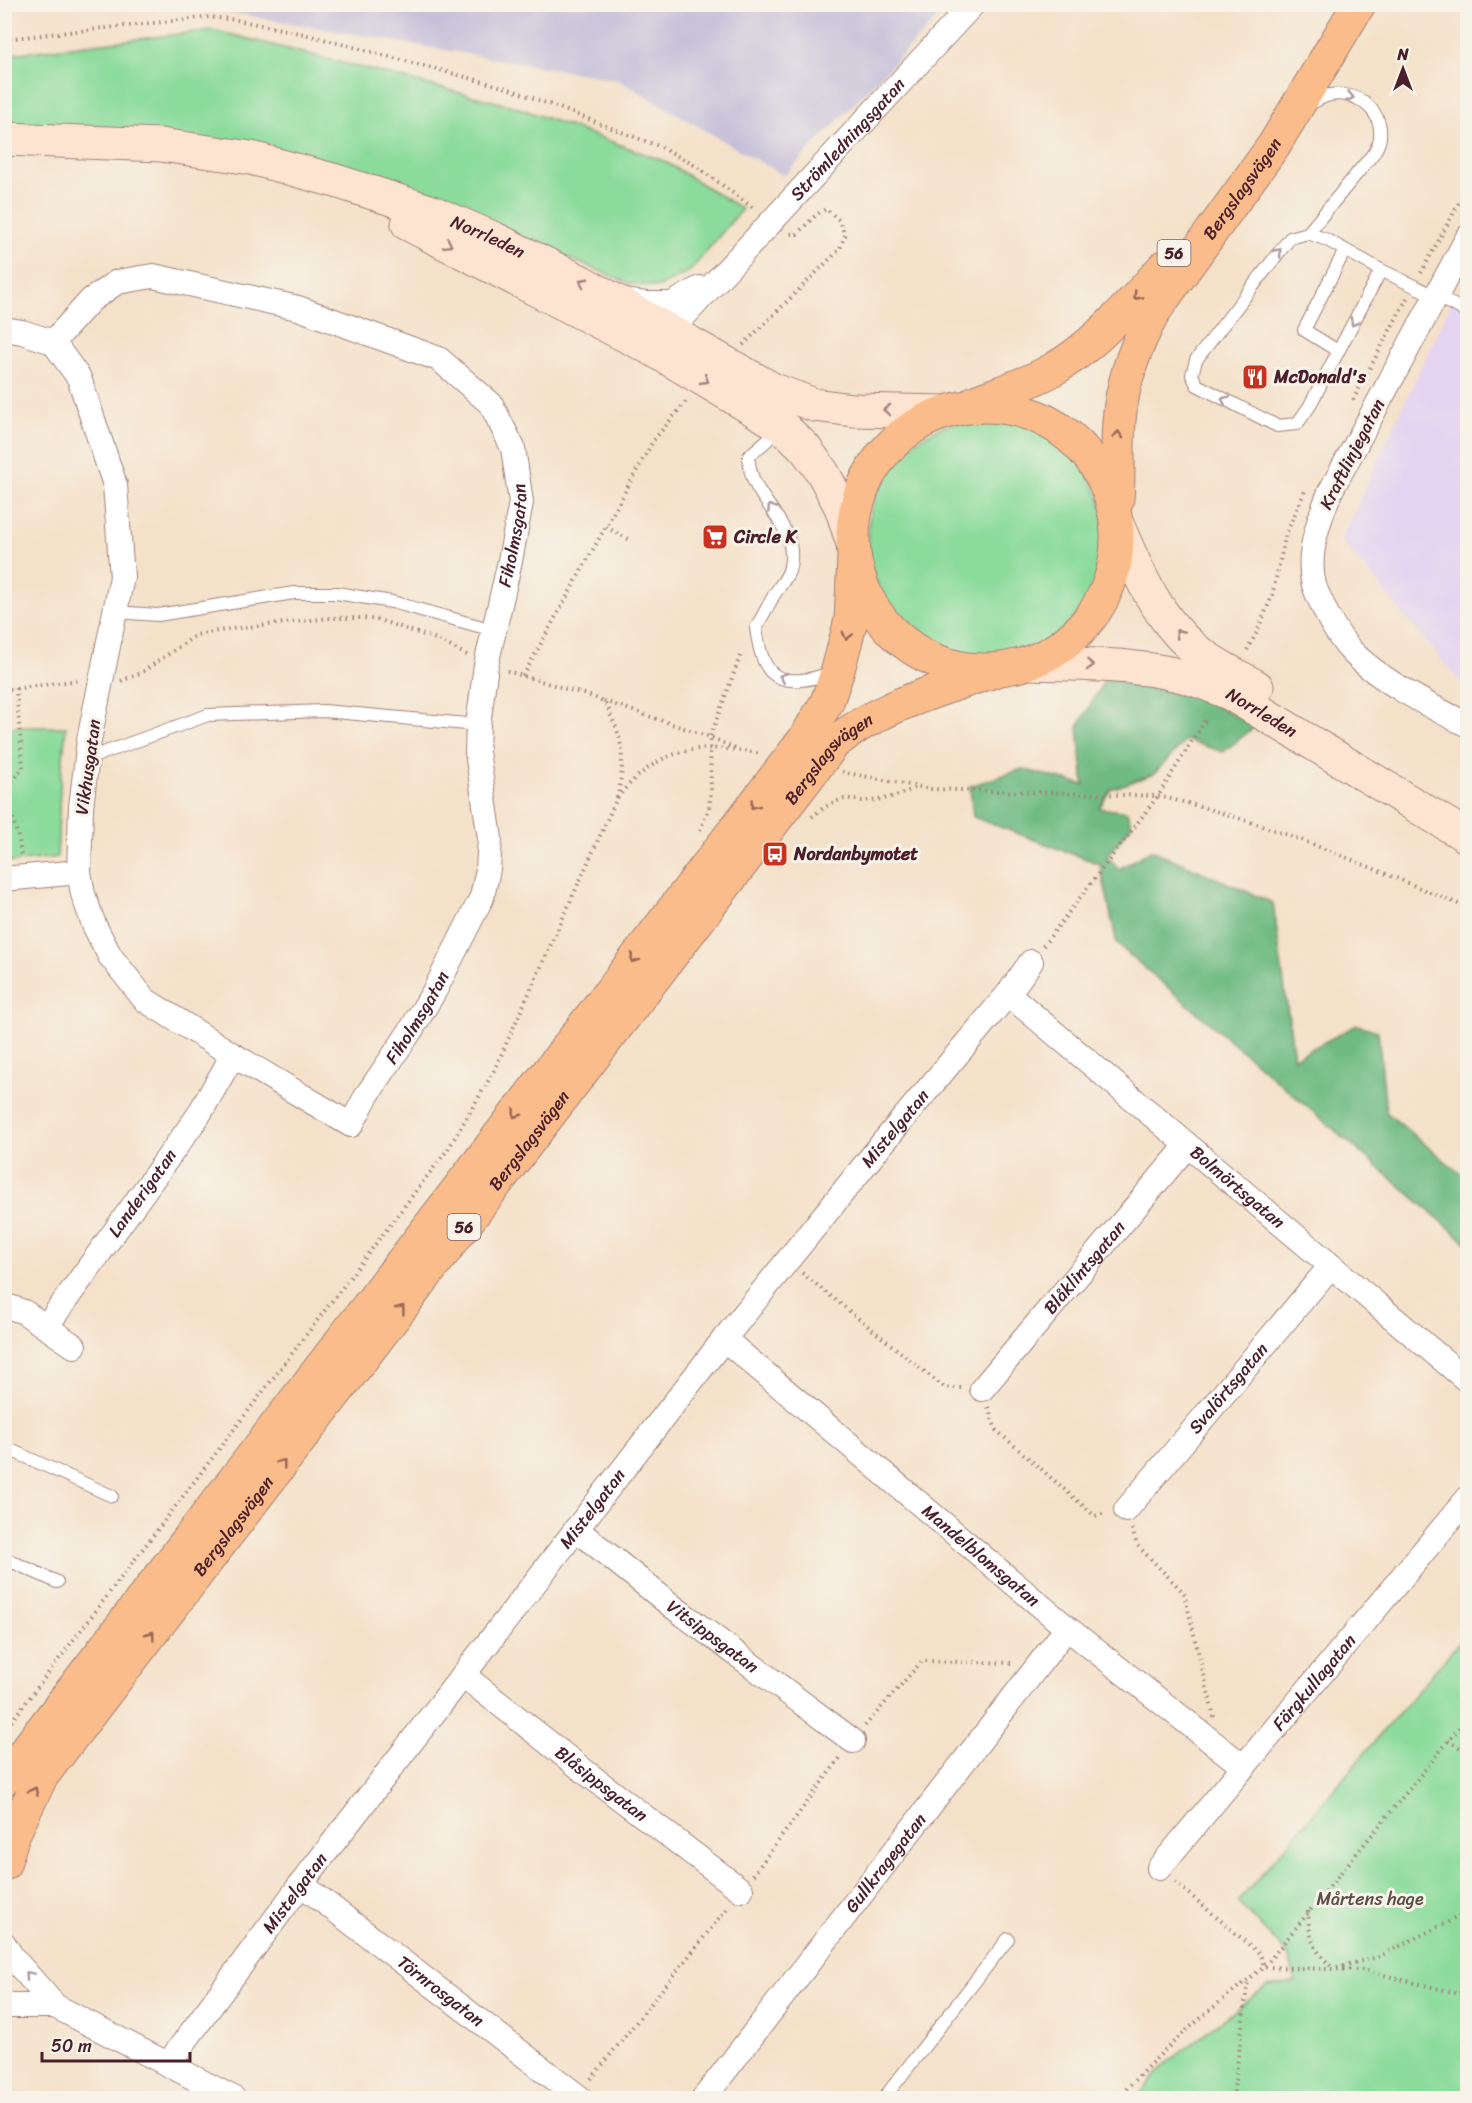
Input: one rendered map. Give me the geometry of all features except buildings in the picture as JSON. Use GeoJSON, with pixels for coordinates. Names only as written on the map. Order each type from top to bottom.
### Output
{"type":"FeatureCollection","features":[{"type":"Feature","properties":{"kind":"highway","name":"Bergslagsvägen"},"geometry":{"type":"LineString","coordinates":[[952,410],[1017,386],[1052,370],[1089,343],[1139,295],[1171,258],[1253,147],[1344,4]]}},
{"type":"Feature","properties":{"kind":"highway","name":"Bergslagsvägen"},"geometry":{"type":"LineString","coordinates":[[1117,520],[1119,418],[1126,376],[1140,339],[1155,310],[1236,200],[1295,111],[1359,4]]}},
{"type":"Feature","properties":{"kind":"highway","name":"56"},"geometry":{"type":"LineString","coordinates":[[997,406],[1016,409],[1034,415],[1068,434],[1082,447],[1104,478],[1117,520],[1116,561],[1106,594],[1088,623],[1062,646],[1031,663],[997,670],[963,669],[931,659],[903,642],[879,618],[863,589],[853,551],[856,510],[867,477],[887,449],[914,427],[952,410],[997,406]]}},
{"type":"Feature","properties":{"kind":"highway","name":"Bergslagsvägen"},"geometry":{"type":"LineString","coordinates":[[4,1779],[804,740],[826,702],[838,670],[851,620],[853,551]]}},
{"type":"Feature","properties":{"kind":"highway","name":"Bergslagsvägen"},"geometry":{"type":"LineString","coordinates":[[4,1864],[13,1835],[41,1777],[834,743],[855,726],[902,703],[997,670]]}},
{"type":"Feature","properties":{"kind":"main road","name":"Norrleden"},"geometry":{"type":"LineString","coordinates":[[4,139],[161,145],[251,158],[336,181],[432,212],[506,244],[616,300],[663,340],[783,427],[805,447],[822,473],[841,507],[853,551]]}},
{"type":"Feature","properties":{"kind":"main road","name":"Norrleden"},"geometry":{"type":"LineString","coordinates":[[4,154],[66,154],[253,175],[413,226],[663,340],[814,405],[853,410],[952,410]]}},
{"type":"Feature","properties":{"kind":"main road","name":"Norrleden"},"geometry":{"type":"LineString","coordinates":[[1117,520],[1132,559],[1156,604],[1176,631],[1198,651],[1467,813]]}},
{"type":"Feature","properties":{"kind":"main road","name":"Norrleden"},"geometry":{"type":"LineString","coordinates":[[1031,663],[1110,666],[1152,671],[1195,680],[1231,694],[1467,837]]}},
{"type":"Feature","properties":{"kind":"street","name":"Strömledningsgatan"},"geometry":{"type":"LineString","coordinates":[[663,340],[973,4]]}},
{"type":"Feature","properties":{"kind":"street","name":"Kraftlinjegatan"},"geometry":{"type":"LineString","coordinates":[[1467,237],[1330,492],[1318,522],[1312,551],[1314,584],[1329,620],[1347,646],[1371,668],[1423,703],[1467,725]]}},
{"type":"Feature","properties":{"kind":"street","name":"Strömledningsgatan"},"geometry":{"type":"LineString","coordinates":[[616,300],[646,304],[672,304],[723,274]]}},
{"type":"Feature","properties":{"kind":"street","name":"Fiholmsgatan"},"geometry":{"type":"LineString","coordinates":[[53,342],[91,300],[117,282],[153,276],[298,308],[439,359],[491,404],[513,448],[521,502],[486,664],[478,724],[477,752],[490,838],[488,869],[482,897],[435,990],[367,1095],[351,1125]]}},
{"type":"Feature","properties":{"kind":"street"},"geometry":{"type":"LineString","coordinates":[[4,329],[53,342]]}},
{"type":"Feature","properties":{"kind":"street","name":"Vikhusgatan"},"geometry":{"type":"LineString","coordinates":[[53,342],[80,378],[115,485],[122,577],[87,759],[81,807],[79,872],[83,894],[94,925],[110,956],[145,1000],[351,1125]]}},
{"type":"Feature","properties":{"kind":"street"},"geometry":{"type":"LineString","coordinates":[[14,878],[79,872]]}},
{"type":"Feature","properties":{"kind":"street","name":"Mistelgatan"},"geometry":{"type":"LineString","coordinates":[[168,2064],[301,1884],[724,1339],[1031,963]]}},
{"type":"Feature","properties":{"kind":"street","name":"Bolmörtsgatan"},"geometry":{"type":"LineString","coordinates":[[1008,994],[1467,1381]]}},
{"type":"Feature","properties":{"kind":"street","name":"Landerigatan"},"geometry":{"type":"LineString","coordinates":[[46,1327],[198,1116],[233,1055]]}},
{"type":"Feature","properties":{"kind":"street","name":"Blåklintsgatan"},"geometry":{"type":"LineString","coordinates":[[982,1389],[1187,1146]]}},
{"type":"Feature","properties":{"kind":"street","name":"Svalörtsgatan"},"geometry":{"type":"LineString","coordinates":[[1126,1510],[1330,1267]]}},
{"type":"Feature","properties":{"kind":"street"},"geometry":{"type":"LineString","coordinates":[[4,1305],[24,1312],[74,1346]]}},
{"type":"Feature","properties":{"kind":"street","name":"Mandelblomsgatan"},"geometry":{"type":"LineString","coordinates":[[724,1339],[1067,1628],[1244,1767]]}},
{"type":"Feature","properties":{"kind":"street","name":"Färgkullagatan"},"geometry":{"type":"LineString","coordinates":[[1159,1868],[1467,1498]]}},
{"type":"Feature","properties":{"kind":"street","name":"Vitsippsgatan"},"geometry":{"type":"LineString","coordinates":[[576,1529],[672,1606],[853,1741]]}},
{"type":"Feature","properties":{"kind":"street","name":"Gullkragegatan"},"geometry":{"type":"LineString","coordinates":[[704,2098],[1067,1628]]}},
{"type":"Feature","properties":{"kind":"street","name":"Blåsippsgatan"},"geometry":{"type":"LineString","coordinates":[[463,1675],[588,1774],[741,1890]]}},
{"type":"Feature","properties":{"kind":"street","name":"Törnrosgatan"},"geometry":{"type":"LineString","coordinates":[[301,1884],[579,2097]]}},
{"type":"Feature","properties":{"kind":"street"},"geometry":{"type":"LineString","coordinates":[[4,1944],[12,1957],[55,2006],[233,2098]]}},
{"type":"Feature","properties":{"kind":"street"},"geometry":{"type":"LineString","coordinates":[[4,2006],[55,2006]]}},
{"type":"Feature","properties":{"kind":"lane"},"geometry":{"type":"LineString","coordinates":[[1295,111],[1329,95],[1353,96],[1368,105],[1380,122],[1381,139],[1373,154],[1308,233]]}},
{"type":"Feature","properties":{"kind":"lane"},"geometry":{"type":"LineString","coordinates":[[1381,270],[1309,407],[1297,424],[1277,426],[1197,385],[1192,375],[1196,360],[1290,238],[1308,233],[1328,240],[1381,270],[1467,312]]}},
{"type":"Feature","properties":{"kind":"lane"},"geometry":{"type":"LineString","coordinates":[[1338,351],[1304,330],[1345,250]]}},
{"type":"Feature","properties":{"kind":"lane"},"geometry":{"type":"LineString","coordinates":[[783,427],[749,456],[748,466],[756,486],[785,529],[792,553],[788,574],[756,628],[760,652],[772,672],[792,681],[816,679],[838,670]]}},
{"type":"Feature","properties":{"kind":"lane"},"geometry":{"type":"LineString","coordinates":[[115,612],[158,615],[294,593],[336,593],[392,602],[493,630]]}},
{"type":"Feature","properties":{"kind":"lane"},"geometry":{"type":"LineString","coordinates":[[87,759],[208,715],[324,711],[478,724]]}},
{"type":"Feature","properties":{"kind":"lane"},"geometry":{"type":"LineString","coordinates":[[4,1447],[111,1496]]}},
{"type":"Feature","properties":{"kind":"lane"},"geometry":{"type":"LineString","coordinates":[[4,1558],[57,1582]]}},
{"type":"Feature","properties":{"kind":"lane"},"geometry":{"type":"LineString","coordinates":[[884,2098],[1008,1939]]}},
{"type":"Feature","properties":{"kind":"path"},"geometry":{"type":"LineString","coordinates":[[4,39],[208,17],[237,20],[304,34],[507,88],[651,143],[696,165],[785,233],[797,234],[817,214],[826,209],[839,220],[846,235],[840,249],[742,346]]}},
{"type":"Feature","properties":{"kind":"path"},"geometry":{"type":"LineString","coordinates":[[523,676],[653,441],[692,395]]}},
{"type":"Feature","properties":{"kind":"path"},"geometry":{"type":"LineString","coordinates":[[606,527],[632,541]]}},
{"type":"Feature","properties":{"kind":"path"},"geometry":{"type":"LineString","coordinates":[[4,690],[103,678],[121,681],[141,673],[196,635],[330,618],[363,618],[380,620],[436,639],[486,664],[579,692],[710,737],[736,749]]}},
{"type":"Feature","properties":{"kind":"path"},"geometry":{"type":"LineString","coordinates":[[697,839],[709,809],[710,737],[741,654]]}},
{"type":"Feature","properties":{"kind":"path"},"geometry":{"type":"LineString","coordinates":[[14,878],[19,841],[5,790],[23,768],[16,688]]}},
{"type":"Feature","properties":{"kind":"path"},"geometry":{"type":"LineString","coordinates":[[4,1731],[448,1149],[493,1073],[617,798],[622,760],[620,738],[615,723],[604,703],[579,692]]}},
{"type":"Feature","properties":{"kind":"path"},"geometry":{"type":"LineString","coordinates":[[1031,963],[1158,796],[1207,717]]}},
{"type":"Feature","properties":{"kind":"path"},"geometry":{"type":"LineString","coordinates":[[617,798],[638,775],[673,754],[710,747],[767,755]]}},
{"type":"Feature","properties":{"kind":"path"},"geometry":{"type":"LineString","coordinates":[[840,772],[930,789],[1158,796],[1280,831],[1467,908]]}},
{"type":"Feature","properties":{"kind":"path"},"geometry":{"type":"LineString","coordinates":[[808,820],[830,804],[846,799],[865,801],[886,798],[904,794],[915,787]]}},
{"type":"Feature","properties":{"kind":"path"},"geometry":{"type":"LineString","coordinates":[[787,1261],[945,1388],[982,1389],[996,1430],[1095,1516],[1126,1510],[1137,1545],[1184,1593],[1222,1749]]}},
{"type":"Feature","properties":{"kind":"path"},"geometry":{"type":"LineString","coordinates":[[579,2097],[741,1890],[853,1741],[922,1661],[1040,1663]]}},
{"type":"Feature","properties":{"kind":"path"},"geometry":{"type":"LineString","coordinates":[[1118,2098],[1161,2053],[1264,1967],[1467,1717]]}},
{"type":"Feature","properties":{"kind":"path"},"geometry":{"type":"LineString","coordinates":[[1448,1741],[1467,1752]]}},
{"type":"Feature","properties":{"kind":"path"},"geometry":{"type":"LineString","coordinates":[[1159,1868],[1260,1954],[1264,1967]]}},
{"type":"Feature","properties":{"kind":"path"},"geometry":{"type":"LineString","coordinates":[[1308,1911],[1310,1934],[1317,1953],[1333,1968]]}},
{"type":"Feature","properties":{"kind":"path"},"geometry":{"type":"LineString","coordinates":[[1333,1968],[1378,1957],[1467,1912]]}},
{"type":"Feature","properties":{"kind":"path"},"geometry":{"type":"LineString","coordinates":[[1264,1967],[1302,1970],[1333,1968],[1363,1970],[1467,1996]]}},
{"type":"Feature","properties":{"kind":"path"},"geometry":{"type":"LineString","coordinates":[[1460,1993],[1467,1976]]}},
{"type":"Feature","properties":{"kind":"path"},"geometry":{"type":"LineString","coordinates":[[1233,2098],[1248,1980]]}},
{"type":"Feature","properties":{"kind":"shaded area"},"geometry":{"type":"Polygon","coordinates":[[[107,5],[950,5],[784,176],[618,80],[198,7],[107,5]]]}},
{"type":"Feature","properties":{"kind":"shaded area"},"geometry":{"type":"Polygon","coordinates":[[[1467,290],[1467,690],[1341,540],[1451,303],[1467,290]]]}},
{"type":"Feature","properties":{"kind":"green space"},"geometry":{"type":"Polygon","coordinates":[[[213,30],[516,107],[664,161],[742,209],[690,271],[659,287],[631,284],[403,190],[5,127],[4,55],[213,30]]]}},
{"type":"Feature","properties":{"kind":"green space"},"geometry":{"type":"Polygon","coordinates":[[[987,418],[1010,420],[1033,427],[1063,445],[1079,461],[1092,481],[1101,502],[1106,537],[1104,560],[1097,583],[1079,613],[1063,629],[1043,642],[1022,651],[987,656],[964,654],[941,647],[911,629],[895,613],[882,593],[873,572],[868,537],[870,514],[877,491],[895,461],[911,445],[931,432],[952,423],[987,418]]]}},
{"type":"Feature","properties":{"kind":"green space"},"geometry":{"type":"Polygon","coordinates":[[[1105,679],[1177,686],[1256,726],[1223,752],[1186,740],[1154,774],[1111,789],[1099,808],[1127,812],[1132,825],[1107,856],[1119,869],[1152,850],[1273,903],[1294,1058],[1357,1025],[1378,1031],[1386,1112],[1467,1179],[1467,1243],[1117,944],[1100,864],[973,817],[970,786],[1022,769],[1084,785],[1078,727],[1105,679]]]}},
{"type":"Feature","properties":{"kind":"green space"},"geometry":{"type":"Polygon","coordinates":[[[14,727],[66,727],[57,857],[5,863],[5,734],[14,727]]]}},
{"type":"Feature","properties":{"kind":"green space","name":"Mårtens hage"},"geometry":{"type":"Polygon","coordinates":[[[1467,1633],[1467,2098],[1136,2098],[1167,2063],[1267,1986],[1296,1982],[1289,1956],[1238,1902],[1467,1633]]]}},
{"type":"Feature","properties":{"kind":"place","name":"McDonald's"},"geometry":{"type":"Point","coordinates":[1255,377]}},
{"type":"Feature","properties":{"kind":"place","name":"Circle K"},"geometry":{"type":"Point","coordinates":[715,537]}},
{"type":"Feature","properties":{"kind":"place","name":"Nordanbymotet"},"geometry":{"type":"Point","coordinates":[775,854]}}]}
